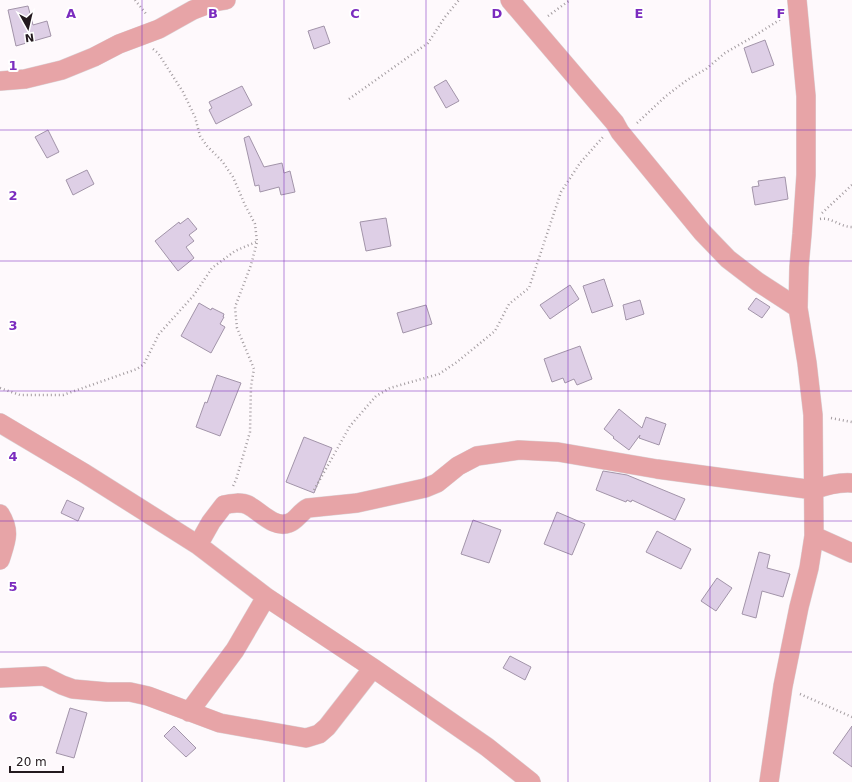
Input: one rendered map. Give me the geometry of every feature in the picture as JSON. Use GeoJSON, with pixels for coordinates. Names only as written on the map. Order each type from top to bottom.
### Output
{"type":"FeatureCollection","features":[{"type":"Feature","properties":{"kind":"street"},"geometry":{"type":"LineString","coordinates":[[0,81],[25,80],[62,70],[94,57],[119,44],[173,22],[193,10],[214,2],[226,0]]}},
{"type":"Feature","properties":{"kind":"street"},"geometry":{"type":"LineString","coordinates":[[510,0],[618,128],[702,232],[728,259],[758,282],[798,308]]}},
{"type":"Feature","properties":{"kind":"street"},"geometry":{"type":"LineString","coordinates":[[769,782],[783,686],[799,607],[809,568],[814,536],[813,415],[807,363],[798,308],[799,267],[806,175],[806,96],[797,5]]}},
{"type":"Feature","properties":{"kind":"street"},"geometry":{"type":"LineString","coordinates":[[0,423],[84,472],[198,546],[266,597],[373,668],[487,747],[531,782]]}},
{"type":"Feature","properties":{"kind":"street"},"geometry":{"type":"LineString","coordinates":[[198,546],[211,522],[224,505],[231,503],[247,504],[258,513],[279,524],[291,523],[302,511],[313,507],[326,507],[357,502],[425,488],[437,483],[458,466],[478,456],[519,450],[558,452],[657,469],[814,490],[830,484],[841,482],[852,483]]}},
{"type":"Feature","properties":{"kind":"street"},"geometry":{"type":"LineString","coordinates":[[0,514],[4,520],[8,532],[0,560]]}},
{"type":"Feature","properties":{"kind":"street"},"geometry":{"type":"LineString","coordinates":[[814,536],[852,553]]}},
{"type":"Feature","properties":{"kind":"street"},"geometry":{"type":"LineString","coordinates":[[189,712],[235,650],[266,597]]}},
{"type":"Feature","properties":{"kind":"street"},"geometry":{"type":"LineString","coordinates":[[0,678],[44,676],[73,689],[107,692],[130,692],[148,696],[220,723],[306,738],[319,734],[327,726],[373,668]]}},
{"type":"Feature","properties":{"kind":"path"},"geometry":{"type":"LineString","coordinates":[[349,99],[428,43],[459,0]]}},
{"type":"Feature","properties":{"kind":"path"},"geometry":{"type":"LineString","coordinates":[[533,27],[570,0]]}},
{"type":"Feature","properties":{"kind":"path"},"geometry":{"type":"LineString","coordinates":[[302,511],[350,426],[376,396],[390,388],[439,374],[457,362],[496,331],[509,304],[529,288],[561,192],[580,163],[618,128],[639,122],[666,96],[687,80],[706,68],[725,52],[752,38],[797,5]]}},
{"type":"Feature","properties":{"kind":"path"},"geometry":{"type":"LineString","coordinates":[[139,37],[158,53],[183,92],[195,117],[200,136],[207,146],[222,161],[233,177],[245,206],[255,224],[257,242],[252,265],[234,307],[237,328],[254,369],[251,386],[250,432],[236,480],[224,505]]}},
{"type":"Feature","properties":{"kind":"path"},"geometry":{"type":"LineString","coordinates":[[852,185],[827,207],[816,220],[826,218],[846,227],[852,227]]}},
{"type":"Feature","properties":{"kind":"path"},"geometry":{"type":"LineString","coordinates":[[0,388],[20,395],[64,395],[137,369],[144,364],[159,334],[194,295],[212,268],[235,251],[257,242]]}},
{"type":"Feature","properties":{"kind":"path"},"geometry":{"type":"LineString","coordinates":[[783,686],[852,717]]}},
{"type":"Feature","properties":{"kind":"building"},"geometry":{"type":"Polygon","coordinates":[[[28,6],[33,25],[47,21],[51,36],[16,46],[8,10],[28,6]]]}},
{"type":"Feature","properties":{"kind":"building"},"geometry":{"type":"Polygon","coordinates":[[[324,26],[330,43],[314,49],[308,31],[324,26]]]}},
{"type":"Feature","properties":{"kind":"building"},"geometry":{"type":"Polygon","coordinates":[[[765,40],[774,65],[752,73],[744,48],[765,40]]]}},
{"type":"Feature","properties":{"kind":"building"},"geometry":{"type":"Polygon","coordinates":[[[446,80],[459,101],[446,108],[434,87],[446,80]]]}},
{"type":"Feature","properties":{"kind":"building"},"geometry":{"type":"Polygon","coordinates":[[[242,86],[252,105],[216,124],[209,110],[212,108],[209,102],[242,86]]]}},
{"type":"Feature","properties":{"kind":"building"},"geometry":{"type":"Polygon","coordinates":[[[48,130],[59,152],[47,158],[35,137],[48,130]]]}},
{"type":"Feature","properties":{"kind":"building"},"geometry":{"type":"Polygon","coordinates":[[[249,136],[264,167],[282,163],[284,173],[290,171],[295,192],[281,195],[279,187],[260,192],[259,185],[255,186],[244,138],[249,136]]]}},
{"type":"Feature","properties":{"kind":"building"},"geometry":{"type":"Polygon","coordinates":[[[87,170],[94,184],[73,195],[66,180],[87,170]]]}},
{"type":"Feature","properties":{"kind":"building"},"geometry":{"type":"Polygon","coordinates":[[[785,177],[788,199],[755,205],[752,187],[759,186],[758,181],[785,177]]]}},
{"type":"Feature","properties":{"kind":"building"},"geometry":{"type":"Polygon","coordinates":[[[188,218],[197,229],[189,235],[194,241],[186,247],[194,258],[178,271],[155,241],[179,222],[180,224],[188,218]]]}},
{"type":"Feature","properties":{"kind":"building"},"geometry":{"type":"Polygon","coordinates":[[[386,218],[391,246],[366,251],[360,222],[386,218]]]}},
{"type":"Feature","properties":{"kind":"building"},"geometry":{"type":"Polygon","coordinates":[[[604,279],[613,306],[592,313],[583,286],[604,279]]]}},
{"type":"Feature","properties":{"kind":"building"},"geometry":{"type":"Polygon","coordinates":[[[570,285],[579,299],[550,319],[540,305],[570,285]]]}},
{"type":"Feature","properties":{"kind":"building"},"geometry":{"type":"Polygon","coordinates":[[[756,298],[770,307],[762,318],[748,309],[756,298]]]}},
{"type":"Feature","properties":{"kind":"building"},"geometry":{"type":"Polygon","coordinates":[[[640,300],[644,314],[626,320],[623,305],[640,300]]]}},
{"type":"Feature","properties":{"kind":"building"},"geometry":{"type":"Polygon","coordinates":[[[199,303],[211,310],[212,308],[224,314],[220,324],[225,327],[211,353],[181,336],[199,303]]]}},
{"type":"Feature","properties":{"kind":"building"},"geometry":{"type":"Polygon","coordinates":[[[426,305],[432,324],[403,333],[397,313],[426,305]]]}},
{"type":"Feature","properties":{"kind":"building"},"geometry":{"type":"Polygon","coordinates":[[[580,346],[592,379],[577,385],[574,379],[565,383],[563,378],[552,382],[544,359],[580,346]]]}},
{"type":"Feature","properties":{"kind":"building"},"geometry":{"type":"Polygon","coordinates":[[[217,375],[241,383],[220,436],[196,427],[205,402],[207,403],[217,375]]]}},
{"type":"Feature","properties":{"kind":"building"},"geometry":{"type":"Polygon","coordinates":[[[619,409],[642,428],[646,417],[666,424],[659,445],[639,438],[640,435],[629,450],[613,438],[614,437],[604,429],[619,409]]]}},
{"type":"Feature","properties":{"kind":"building"},"geometry":{"type":"Polygon","coordinates":[[[304,437],[332,448],[314,493],[286,482],[304,437]]]}},
{"type":"Feature","properties":{"kind":"building"},"geometry":{"type":"Polygon","coordinates":[[[603,471],[627,475],[685,499],[675,520],[632,500],[631,502],[627,500],[626,502],[596,490],[603,471]]]}},
{"type":"Feature","properties":{"kind":"building"},"geometry":{"type":"Polygon","coordinates":[[[67,500],[84,508],[78,521],[61,513],[67,500]]]}},
{"type":"Feature","properties":{"kind":"building"},"geometry":{"type":"Polygon","coordinates":[[[557,512],[585,524],[572,555],[544,544],[557,512]]]}},
{"type":"Feature","properties":{"kind":"building"},"geometry":{"type":"Polygon","coordinates":[[[473,520],[501,530],[489,563],[461,554],[473,520]]]}},
{"type":"Feature","properties":{"kind":"building"},"geometry":{"type":"Polygon","coordinates":[[[657,531],[691,549],[681,569],[646,552],[657,531]]]}},
{"type":"Feature","properties":{"kind":"building"},"geometry":{"type":"Polygon","coordinates":[[[759,552],[770,555],[767,568],[790,574],[783,597],[762,591],[756,618],[742,614],[759,552]]]}},
{"type":"Feature","properties":{"kind":"building"},"geometry":{"type":"Polygon","coordinates":[[[717,578],[732,588],[716,611],[701,601],[717,578]]]}},
{"type":"Feature","properties":{"kind":"building"},"geometry":{"type":"Polygon","coordinates":[[[510,656],[531,667],[525,680],[503,668],[510,656]]]}},
{"type":"Feature","properties":{"kind":"building"},"geometry":{"type":"Polygon","coordinates":[[[70,708],[87,713],[74,758],[56,753],[70,708]]]}},
{"type":"Feature","properties":{"kind":"building"},"geometry":{"type":"Polygon","coordinates":[[[174,726],[196,748],[186,757],[164,736],[174,726]]]}},
{"type":"Feature","properties":{"kind":"building"},"geometry":{"type":"Polygon","coordinates":[[[852,726],[852,767],[833,753],[852,726]]]}}]}
